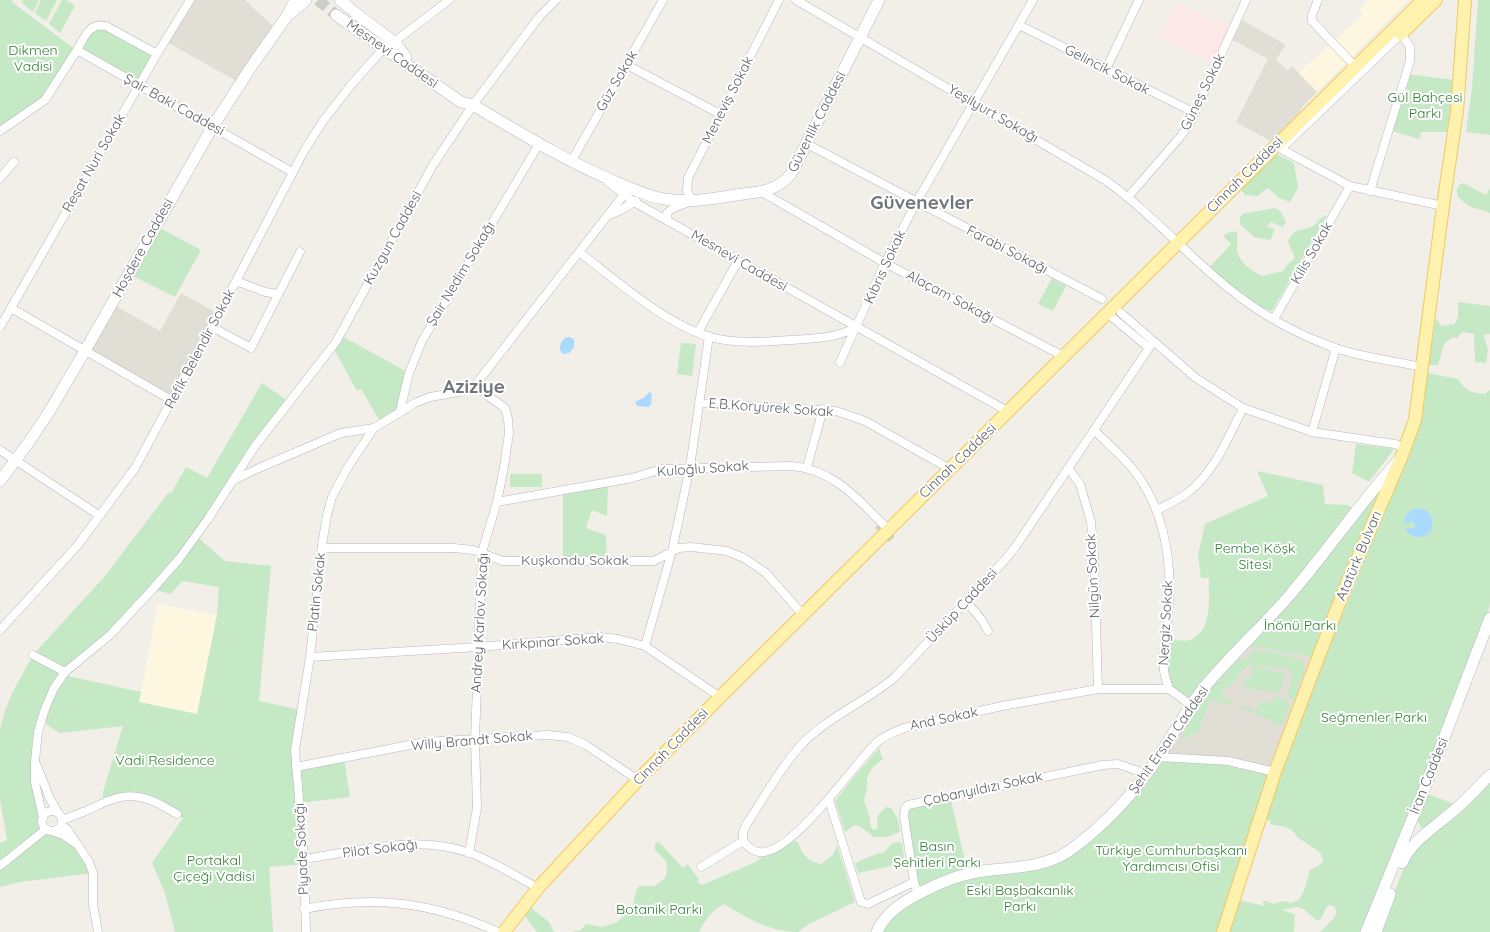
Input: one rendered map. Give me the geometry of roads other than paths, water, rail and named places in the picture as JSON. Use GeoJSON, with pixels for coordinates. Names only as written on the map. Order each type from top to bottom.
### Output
{"type":"FeatureCollection","features":[{"type":"Feature","properties":{"kind":"main road"},"geometry":{"type":"LineString","coordinates":[[287,16],[295,0]]}},
{"type":"Feature","properties":{"kind":"main road"},"geometry":{"type":"LineString","coordinates":[[287,16],[306,0]]}},
{"type":"Feature","properties":{"kind":"main road","name":"Güvenlik Caddesi"},"geometry":{"type":"LineString","coordinates":[[603,177],[626,191],[662,199],[692,201],[760,192],[784,183],[791,174],[879,0]]}},
{"type":"Feature","properties":{"kind":"main road"},"geometry":{"type":"LineString","coordinates":[[1401,34],[1436,0]]}},
{"type":"Feature","properties":{"kind":"main road"},"geometry":{"type":"LineString","coordinates":[[1299,121],[1304,110],[1415,1]]}},
{"type":"Feature","properties":{"kind":"main road","name":"Cinnah Caddesi"},"geometry":{"type":"LineString","coordinates":[[504,932],[538,888],[638,780],[1178,243],[1415,1]]}},
{"type":"Feature","properties":{"kind":"main road","name":"Atatürk Bulvarı"},"geometry":{"type":"LineString","coordinates":[[1223,932],[1275,772],[1347,583],[1403,453],[1415,420],[1457,111],[1459,1]]}},
{"type":"Feature","properties":{"kind":"main road"},"geometry":{"type":"LineString","coordinates":[[339,8],[358,15],[394,42],[406,57]]}},
{"type":"Feature","properties":{"kind":"main road","name":"Mesnevi Caddesi"},"geometry":{"type":"LineString","coordinates":[[339,8],[381,51],[461,102],[473,105]]}},
{"type":"Feature","properties":{"kind":"main road","name":"Mesnevi Caddesi"},"geometry":{"type":"LineString","coordinates":[[339,8],[464,96],[473,105],[571,162],[603,177]]}},
{"type":"Feature","properties":{"kind":"main road","name":"Hoşdere Caddesi"},"geometry":{"type":"LineString","coordinates":[[0,481],[40,426],[86,350],[213,126],[240,83],[287,16]]}},
{"type":"Feature","properties":{"kind":"main road","name":"Şehit Ersan Caddesi"},"geometry":{"type":"LineString","coordinates":[[877,932],[892,912],[902,903],[918,894],[957,877],[992,870],[1034,865],[1050,860],[1066,853],[1105,822],[1126,801],[1147,774],[1191,705],[1217,672],[1287,598],[1403,453]]}},
{"type":"Feature","properties":{"kind":"main road","name":"İran Caddesi"},"geometry":{"type":"LineString","coordinates":[[1373,932],[1413,818],[1490,618]]}},
{"type":"Feature","properties":{"kind":"main road","name":"İran Caddesi"},"geometry":{"type":"LineString","coordinates":[[1373,932],[1407,851],[1461,804],[1490,775]]}},
{"type":"Feature","properties":{"kind":"main road"},"geometry":{"type":"LineString","coordinates":[[1413,818],[1415,826],[1428,833]]}},
{"type":"Feature","properties":{"kind":"street","name":"Reşat Nuri Sokak"},"geometry":{"type":"LineString","coordinates":[[0,327],[190,0]]}},
{"type":"Feature","properties":{"kind":"street"},"geometry":{"type":"LineString","coordinates":[[394,42],[449,0]]}},
{"type":"Feature","properties":{"kind":"street","name":"Kuzgun Caddesi"},"geometry":{"type":"LineString","coordinates":[[43,818],[35,782],[35,761],[38,732],[54,688],[66,672],[110,635],[150,592],[179,559],[208,520],[255,446],[336,342],[433,165],[473,105],[539,17],[556,0]]}},
{"type":"Feature","properties":{"kind":"street","name":"Güz Sokak"},"geometry":{"type":"LineString","coordinates":[[571,162],[663,0]]}},
{"type":"Feature","properties":{"kind":"street","name":"Meneviş Sokak"},"geometry":{"type":"LineString","coordinates":[[692,201],[687,190],[688,178],[779,0]]}},
{"type":"Feature","properties":{"kind":"street","name":"Yeşilyurt Sokağı"},"geometry":{"type":"LineString","coordinates":[[796,0],[1088,168],[1128,197],[1227,287],[1274,319],[1298,332],[1336,348],[1422,367]]}},
{"type":"Feature","properties":{"kind":"street","name":"Kıbrıs Sokak"},"geometry":{"type":"LineString","coordinates":[[840,362],[885,263],[916,203],[1033,0]]}},
{"type":"Feature","properties":{"kind":"street"},"geometry":{"type":"LineString","coordinates":[[1106,69],[1140,0]]}},
{"type":"Feature","properties":{"kind":"street","name":"Güneş Sokak"},"geometry":{"type":"LineString","coordinates":[[1128,197],[1181,136],[1195,114],[1246,0]]}},
{"type":"Feature","properties":{"kind":"street"},"geometry":{"type":"LineString","coordinates":[[1318,0],[1312,15],[1312,21],[1352,63]]}},
{"type":"Feature","properties":{"kind":"street"},"geometry":{"type":"LineString","coordinates":[[0,131],[45,100],[91,28],[99,25],[106,26],[157,54]]}},
{"type":"Feature","properties":{"kind":"street","name":"Gelincik Sokak"},"geometry":{"type":"LineString","coordinates":[[1019,26],[1195,114]]}},
{"type":"Feature","properties":{"kind":"street"},"geometry":{"type":"LineString","coordinates":[[1370,191],[1410,61],[1410,46],[1401,34],[1281,149],[1350,186],[1370,191],[1443,203]]}},
{"type":"Feature","properties":{"kind":"street","name":"Şair Baki Caddesi"},"geometry":{"type":"LineString","coordinates":[[76,50],[292,172]]}},
{"type":"Feature","properties":{"kind":"street","name":"Refik Belendir Sokak"},"geometry":{"type":"LineString","coordinates":[[0,630],[77,546],[135,468],[212,327],[292,172],[323,121],[381,51]]}},
{"type":"Feature","properties":{"kind":"street"},"geometry":{"type":"LineString","coordinates":[[626,65],[720,114]]}},
{"type":"Feature","properties":{"kind":"street","name":"Şair Nedim Sokağı"},"geometry":{"type":"LineString","coordinates":[[400,411],[409,373],[422,341],[539,144]]}},
{"type":"Feature","properties":{"kind":"street","name":"Farabi Sokağı"},"geometry":{"type":"LineString","coordinates":[[806,144],[1102,299]]}},
{"type":"Feature","properties":{"kind":"street"},"geometry":{"type":"LineString","coordinates":[[0,178],[14,162]]}},
{"type":"Feature","properties":{"kind":"street","name":"Kilis Sokak"},"geometry":{"type":"LineString","coordinates":[[1274,319],[1350,186]]}},
{"type":"Feature","properties":{"kind":"street"},"geometry":{"type":"LineString","coordinates":[[234,480],[341,433],[374,428],[415,402],[458,392],[476,384],[626,191]]}},
{"type":"Feature","properties":{"kind":"street","name":"Mesnevi Caddesi"},"geometry":{"type":"LineString","coordinates":[[626,191],[634,202],[1009,412]]}},
{"type":"Feature","properties":{"kind":"street","name":"Alaçam Sokağı"},"geometry":{"type":"LineString","coordinates":[[760,192],[885,263],[1063,356]]}},
{"type":"Feature","properties":{"kind":"street"},"geometry":{"type":"LineString","coordinates":[[607,216],[645,194]]}},
{"type":"Feature","properties":{"kind":"street"},"geometry":{"type":"LineString","coordinates":[[667,220],[667,213],[670,209],[692,201]]}},
{"type":"Feature","properties":{"kind":"street"},"geometry":{"type":"LineString","coordinates":[[212,327],[251,348],[300,252]]}},
{"type":"Feature","properties":{"kind":"street"},"geometry":{"type":"LineString","coordinates":[[579,252],[655,308],[698,332],[709,336],[737,341],[778,341],[837,336],[857,327]]}},
{"type":"Feature","properties":{"kind":"street"},"geometry":{"type":"LineString","coordinates":[[698,332],[738,261]]}},
{"type":"Feature","properties":{"kind":"street"},"geometry":{"type":"LineString","coordinates":[[236,281],[265,292],[278,294]]}},
{"type":"Feature","properties":{"kind":"street"},"geometry":{"type":"LineString","coordinates":[[12,308],[173,400]]}},
{"type":"Feature","properties":{"kind":"street"},"geometry":{"type":"LineString","coordinates":[[1107,313],[1196,378],[1243,408],[1312,432],[1395,444],[1403,453]]}},
{"type":"Feature","properties":{"kind":"street"},"geometry":{"type":"LineString","coordinates":[[1121,313],[1151,345]]}},
{"type":"Feature","properties":{"kind":"street"},"geometry":{"type":"LineString","coordinates":[[644,646],[672,551],[690,467],[709,336]]}},
{"type":"Feature","properties":{"kind":"street","name":"Üsküp Caddesi"},"geometry":{"type":"LineString","coordinates":[[743,841],[746,825],[778,775],[800,746],[826,725],[896,677],[1016,546],[1151,345]]}},
{"type":"Feature","properties":{"kind":"street"},"geometry":{"type":"LineString","coordinates":[[1312,432],[1336,348]]}},
{"type":"Feature","properties":{"kind":"street","name":"Andrey Karlov Sokağı"},"geometry":{"type":"LineString","coordinates":[[469,853],[477,808],[478,788],[475,739],[482,552],[497,502],[507,447],[508,419],[505,408],[488,396],[476,384]]}},
{"type":"Feature","properties":{"kind":"street","name":"E.B.Koryürek Sokak"},"geometry":{"type":"LineString","coordinates":[[699,403],[836,411],[865,421],[950,469]]}},
{"type":"Feature","properties":{"kind":"street"},"geometry":{"type":"LineString","coordinates":[[1157,510],[1182,497],[1198,483],[1220,452],[1243,408]]}},
{"type":"Feature","properties":{"kind":"street"},"geometry":{"type":"LineString","coordinates":[[807,467],[822,409]]}},
{"type":"Feature","properties":{"kind":"street","name":"Platin Sokak"},"geometry":{"type":"LineString","coordinates":[[296,767],[295,750],[310,657],[327,515],[332,497],[348,467],[374,428]]}},
{"type":"Feature","properties":{"kind":"street","name":"Nergiz Sokak"},"geometry":{"type":"LineString","coordinates":[[1094,430],[1132,468],[1157,510],[1167,554],[1170,583],[1164,672],[1169,689]]}},
{"type":"Feature","properties":{"kind":"street"},"geometry":{"type":"LineString","coordinates":[[0,450],[100,516]]}},
{"type":"Feature","properties":{"kind":"street","name":"Kuloğlu Sokak"},"geometry":{"type":"LineString","coordinates":[[497,502],[632,478],[662,469],[775,465],[807,467],[820,471],[844,486],[889,530]]}},
{"type":"Feature","properties":{"kind":"street","name":"Nilgün Sokak"},"geometry":{"type":"LineString","coordinates":[[1068,468],[1080,484],[1090,522],[1094,556],[1098,689]]}},
{"type":"Feature","properties":{"kind":"street","name":"Kuşkondu Sokak"},"geometry":{"type":"LineString","coordinates":[[322,548],[454,548],[482,552],[503,561],[607,562],[654,561],[672,551],[691,547],[711,548],[727,551],[744,558],[766,573],[803,614]]}},
{"type":"Feature","properties":{"kind":"street"},"geometry":{"type":"LineString","coordinates":[[966,601],[981,618],[988,631]]}},
{"type":"Feature","properties":{"kind":"street","name":"Kırkpınar Sokak"},"geometry":{"type":"LineString","coordinates":[[310,657],[478,647],[600,637],[625,640],[644,646],[720,697]]}},
{"type":"Feature","properties":{"kind":"street"},"geometry":{"type":"LineString","coordinates":[[32,656],[66,672]]}},
{"type":"Feature","properties":{"kind":"street","name":"And Sokak"},"geometry":{"type":"LineString","coordinates":[[743,841],[752,850],[760,853],[771,850],[789,838],[829,800],[876,744],[889,734],[904,728],[1002,706],[1098,689],[1169,689]]}},
{"type":"Feature","properties":{"kind":"street"},"geometry":{"type":"LineString","coordinates":[[1169,689],[1191,705]]}},
{"type":"Feature","properties":{"kind":"street","name":"Willy Brandt Sokak"},"geometry":{"type":"LineString","coordinates":[[296,767],[425,742],[547,735],[568,738],[586,745],[638,780]]}},
{"type":"Feature","properties":{"kind":"street"},"geometry":{"type":"LineString","coordinates":[[1159,757],[1228,761],[1275,772]]}},
{"type":"Feature","properties":{"kind":"street"},"geometry":{"type":"LineString","coordinates":[[35,761],[60,820],[89,862],[93,873],[93,904],[98,932]]}},
{"type":"Feature","properties":{"kind":"street","name":"Çobanyıldızı Sokak"},"geometry":{"type":"LineString","coordinates":[[918,894],[914,882],[904,816],[908,805],[1103,764],[1118,764],[1147,774]]}},
{"type":"Feature","properties":{"kind":"street","name":"Piyade Sokağı"},"geometry":{"type":"LineString","coordinates":[[296,767],[304,859],[306,932]]}},
{"type":"Feature","properties":{"kind":"street"},"geometry":{"type":"LineString","coordinates":[[60,820],[120,796],[150,800],[177,814]]}},
{"type":"Feature","properties":{"kind":"street"},"geometry":{"type":"LineString","coordinates":[[829,800],[861,902],[868,904],[914,882]]}},
{"type":"Feature","properties":{"kind":"street"},"geometry":{"type":"LineString","coordinates":[[60,820],[50,812],[43,818],[42,824],[49,830],[63,835],[79,847]]}},
{"type":"Feature","properties":{"kind":"street"},"geometry":{"type":"LineString","coordinates":[[0,866],[49,830],[57,829],[60,820]]}},
{"type":"Feature","properties":{"kind":"street"},"geometry":{"type":"LineString","coordinates":[[701,867],[743,841]]}},
{"type":"Feature","properties":{"kind":"street","name":"Pilot Sokağı"},"geometry":{"type":"LineString","coordinates":[[304,859],[403,844],[430,844],[469,853],[488,860],[538,888]]}},
{"type":"Feature","properties":{"kind":"street"},"geometry":{"type":"LineString","coordinates":[[304,909],[356,901],[394,902],[435,909],[498,932]]}},
{"type":"Feature","properties":{"kind":"water"},"geometry":{"type":"Polygon","coordinates":[[[565,338],[574,339],[574,347],[569,353],[563,354],[560,350],[561,343],[565,338]]]}},
{"type":"Feature","properties":{"kind":"water"},"geometry":{"type":"Polygon","coordinates":[[[649,392],[652,394],[651,405],[648,407],[637,406],[635,402],[645,397],[649,392]]]}},
{"type":"Feature","properties":{"kind":"water"},"geometry":{"type":"Polygon","coordinates":[[[1417,508],[1428,511],[1433,521],[1431,531],[1421,537],[1411,535],[1405,529],[1414,528],[1415,523],[1411,521],[1404,525],[1407,514],[1417,508]]]}},
{"type":"Feature","properties":{"kind":"tunnel"},"geometry":{"type":"LineString","coordinates":[[318,0],[336,15]]}},
{"type":"Feature","properties":{"kind":"tunnel"},"geometry":{"type":"LineString","coordinates":[[878,525],[892,539]]}},
{"type":"Feature","properties":{"kind":"district","name":"Güvenevler"},"geometry":{"type":"Point","coordinates":[922,203]}},
{"type":"Feature","properties":{"kind":"district","name":"Aziziye"},"geometry":{"type":"Point","coordinates":[474,387]}},
{"type":"Feature","properties":{"kind":"park label","name":"Dikmen Vadisi"},"geometry":{"type":"Point","coordinates":[33,59]}},
{"type":"Feature","properties":{"kind":"park label","name":"Gül Bahçesi Parkı"},"geometry":{"type":"Point","coordinates":[1425,106]}},
{"type":"Feature","properties":{"kind":"park label","name":"Pembe Köşk Sitesi"},"geometry":{"type":"Point","coordinates":[1255,558]}},
{"type":"Feature","properties":{"kind":"park label","name":"İnönü Parkı"},"geometry":{"type":"Point","coordinates":[1300,626]}},
{"type":"Feature","properties":{"kind":"park label","name":"Seğmenler Parkı"},"geometry":{"type":"Point","coordinates":[1374,718]}},
{"type":"Feature","properties":{"kind":"park label","name":"Vadi Residence"},"geometry":{"type":"Point","coordinates":[165,761]}},
{"type":"Feature","properties":{"kind":"park label","name":"Basın Şehitleri Parkı"},"geometry":{"type":"Point","coordinates":[937,856]}},
{"type":"Feature","properties":{"kind":"park label","name":"Türkiye Cumhurbaşkanı Yardımcısı Ofisi"},"geometry":{"type":"Point","coordinates":[1171,860]}},
{"type":"Feature","properties":{"kind":"park label","name":"Portakal Çiçeği Vadisi"},"geometry":{"type":"Point","coordinates":[214,870]}},
{"type":"Feature","properties":{"kind":"park label","name":"Eski Başbakanlık Parkı"},"geometry":{"type":"Point","coordinates":[1020,900]}},
{"type":"Feature","properties":{"kind":"park label","name":"Botanik Parkı"},"geometry":{"type":"Point","coordinates":[659,910]}}]}
